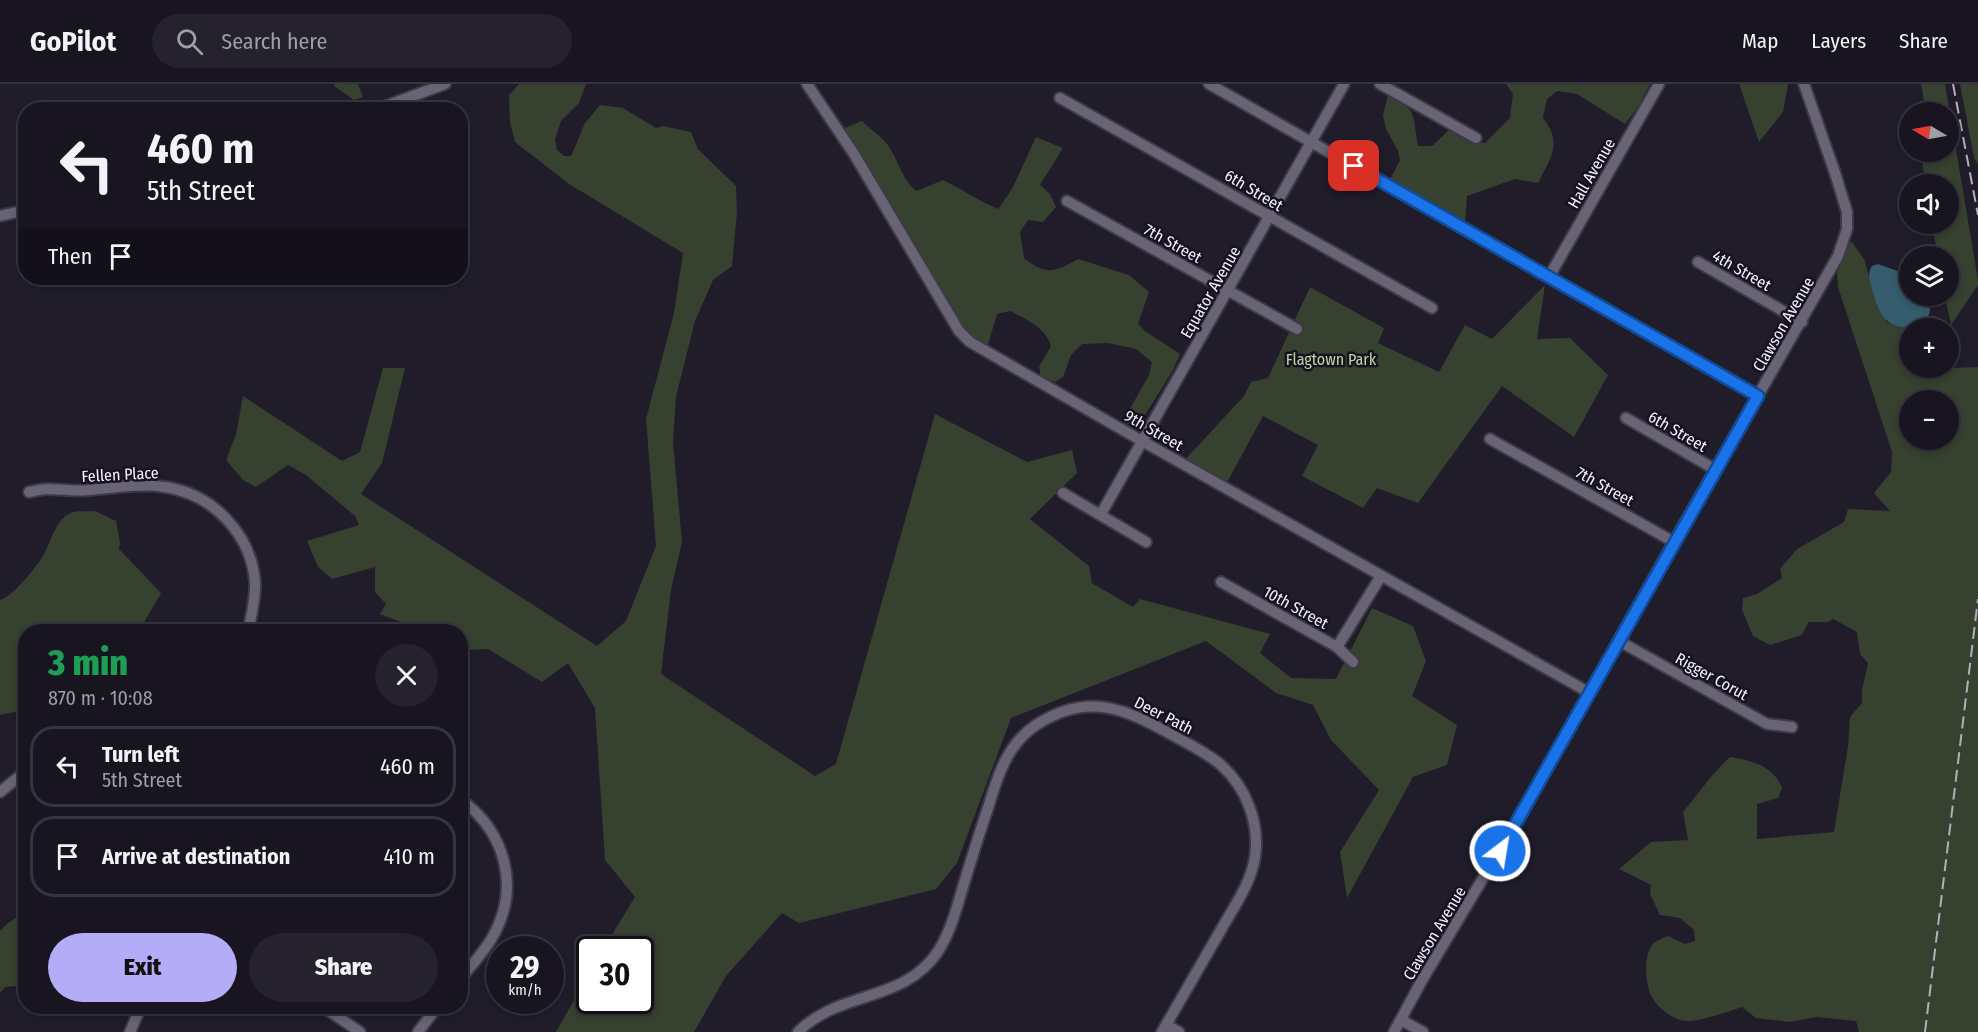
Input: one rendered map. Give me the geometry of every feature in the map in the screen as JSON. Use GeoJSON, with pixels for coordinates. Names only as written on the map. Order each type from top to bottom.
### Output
{"type":"FeatureCollection","features":[{"type":"Feature","properties":{"kind":"street"},"geometry":{"type":"LineString","coordinates":[[397,102],[445,84]]}},
{"type":"Feature","properties":{"kind":"street","name":"9th Street"},"geometry":{"type":"LineString","coordinates":[[807,84],[854,154],[959,331],[970,342],[1590,693]]}},
{"type":"Feature","properties":{"kind":"street"},"geometry":{"type":"LineString","coordinates":[[1209,84],[1758,396]]}},
{"type":"Feature","properties":{"kind":"street","name":"Equator Avenue"},"geometry":{"type":"LineString","coordinates":[[1101,514],[1344,84]]}},
{"type":"Feature","properties":{"kind":"street"},"geometry":{"type":"LineString","coordinates":[[1380,84],[1476,138]]}},
{"type":"Feature","properties":{"kind":"street","name":"Hall Avenue"},"geometry":{"type":"LineString","coordinates":[[1549,277],[1659,84]]}},
{"type":"Feature","properties":{"kind":"street","name":"Clawson Avenue"},"geometry":{"type":"LineString","coordinates":[[1394,1032],[1522,813],[1838,256],[1847,229],[1847,212],[1804,84]]}},
{"type":"Feature","properties":{"kind":"street","name":"6th Street"},"geometry":{"type":"LineString","coordinates":[[1060,98],[1432,308]]}},
{"type":"Feature","properties":{"kind":"street","name":"7th Street"},"geometry":{"type":"LineString","coordinates":[[1067,201],[1297,329]]}},
{"type":"Feature","properties":{"kind":"street"},"geometry":{"type":"LineString","coordinates":[[0,216],[18,212]]}},
{"type":"Feature","properties":{"kind":"street","name":"4th Street"},"geometry":{"type":"LineString","coordinates":[[1698,262],[1802,322]]}},
{"type":"Feature","properties":{"kind":"street","name":"6th Street"},"geometry":{"type":"LineString","coordinates":[[1626,418],[1716,470]]}},
{"type":"Feature","properties":{"kind":"street","name":"7th Street"},"geometry":{"type":"LineString","coordinates":[[1490,439],[1674,542]]}},
{"type":"Feature","properties":{"kind":"street","name":"Fellen Place"},"geometry":{"type":"LineString","coordinates":[[29,492],[46,489],[75,492],[150,486],[166,487],[188,493],[206,502],[231,523],[247,550],[255,583],[249,624]]}},
{"type":"Feature","properties":{"kind":"street"},"geometry":{"type":"LineString","coordinates":[[1063,493],[1146,542]]}},
{"type":"Feature","properties":{"kind":"street"},"geometry":{"type":"LineString","coordinates":[[1337,647],[1382,576]]}},
{"type":"Feature","properties":{"kind":"street","name":"10th Street"},"geometry":{"type":"LineString","coordinates":[[1221,582],[1337,647],[1353,662]]}},
{"type":"Feature","properties":{"kind":"street","name":"Rigger Corut"},"geometry":{"type":"LineString","coordinates":[[1619,641],[1767,724],[1792,727]]}},
{"type":"Feature","properties":{"kind":"street","name":"Deer Path"},"geometry":{"type":"LineString","coordinates":[[798,1032],[810,1021],[832,1008],[898,986],[918,973],[928,963],[938,951],[950,927],[1000,768],[1008,755],[1024,734],[1049,717],[1062,711],[1088,707],[1112,707],[1137,716],[1207,754],[1232,776],[1246,798],[1252,815],[1256,841],[1255,856],[1246,885],[1164,1028],[1179,1032]]}},
{"type":"Feature","properties":{"kind":"street"},"geometry":{"type":"LineString","coordinates":[[0,792],[18,777]]}},
{"type":"Feature","properties":{"kind":"street"},"geometry":{"type":"LineString","coordinates":[[468,806],[484,819],[495,837],[504,859],[507,886],[503,913],[491,939],[468,969]]}},
{"type":"Feature","properties":{"kind":"street"},"geometry":{"type":"LineString","coordinates":[[130,1032],[138,1014]]}},
{"type":"Feature","properties":{"kind":"street"},"geometry":{"type":"LineString","coordinates":[[334,1014],[360,1032]]}},
{"type":"Feature","properties":{"kind":"street"},"geometry":{"type":"LineString","coordinates":[[418,1032],[432,1014]]}},
{"type":"Feature","properties":{"kind":"street"},"geometry":{"type":"LineString","coordinates":[[1401,1020],[1423,1032]]}},
{"type":"Feature","properties":{"kind":"green space"},"geometry":{"type":"Polygon","coordinates":[[[335,84],[358,84],[363,97],[354,100],[334,86],[335,84]]]}},
{"type":"Feature","properties":{"kind":"green space"},"geometry":{"type":"Polygon","coordinates":[[[519,84],[586,84],[579,103],[561,121],[555,139],[557,150],[564,156],[571,156],[585,123],[600,105],[623,108],[656,128],[663,126],[691,132],[698,149],[736,186],[737,212],[732,266],[713,280],[695,321],[676,397],[673,442],[682,542],[671,590],[661,674],[815,776],[836,764],[935,414],[1027,462],[1072,450],[1077,473],[1030,519],[1089,566],[1092,583],[1133,607],[1140,599],[1270,634],[1260,653],[1291,678],[1336,679],[1372,608],[1413,626],[1426,661],[1412,696],[1457,725],[1447,765],[1413,777],[1347,898],[1340,852],[1379,790],[1331,740],[1313,705],[1276,693],[1206,641],[1011,718],[957,863],[936,889],[799,923],[782,913],[726,976],[694,1032],[556,1032],[576,996],[576,1014],[654,1014],[654,936],[611,936],[635,897],[605,860],[595,708],[568,663],[542,682],[488,649],[468,650],[468,624],[405,624],[380,614],[386,604],[375,592],[375,567],[332,579],[318,567],[307,541],[359,525],[355,516],[306,475],[288,465],[256,487],[243,480],[226,460],[236,434],[243,396],[342,461],[360,452],[383,368],[405,368],[382,463],[361,494],[597,646],[626,621],[656,546],[646,419],[674,313],[683,253],[569,184],[515,142],[510,123],[509,95],[519,84]]]}},
{"type":"Feature","properties":{"kind":"green space"},"geometry":{"type":"Polygon","coordinates":[[[1506,84],[1650,84],[1638,107],[1625,124],[1577,94],[1557,91],[1547,99],[1543,118],[1549,127],[1554,143],[1551,158],[1538,183],[1515,179],[1467,196],[1465,224],[1390,180],[1400,160],[1398,151],[1386,129],[1383,115],[1388,95],[1410,110],[1418,146],[1432,146],[1449,130],[1469,142],[1485,143],[1510,118],[1513,94],[1506,84]]]}},
{"type":"Feature","properties":{"kind":"green space"},"geometry":{"type":"Polygon","coordinates":[[[1739,84],[1788,84],[1783,112],[1759,142],[1739,84]]]}},
{"type":"Feature","properties":{"kind":"green space"},"geometry":{"type":"Polygon","coordinates":[[[1921,84],[1945,84],[1948,102],[1924,102],[1921,84]]]}},
{"type":"Feature","properties":{"kind":"green space"},"geometry":{"type":"Polygon","coordinates":[[[1960,84],[1978,84],[1978,164],[1974,158],[1960,84]]]}},
{"type":"Feature","properties":{"kind":"green space"},"geometry":{"type":"Polygon","coordinates":[[[862,121],[887,144],[904,175],[917,191],[943,180],[998,209],[1012,189],[1036,137],[1063,148],[1040,185],[1050,194],[1056,207],[1043,222],[1028,220],[1020,232],[1024,258],[1045,270],[1063,267],[1078,259],[1129,275],[1149,292],[1138,324],[1180,354],[1173,370],[1140,423],[1127,424],[1127,414],[1149,375],[1152,362],[1136,349],[1108,343],[1082,344],[1071,355],[1063,377],[1055,382],[1041,377],[1039,367],[1051,346],[1045,334],[1029,321],[1010,311],[997,314],[987,348],[971,339],[959,327],[842,129],[862,121]]]}},
{"type":"Feature","properties":{"kind":"green space"},"geometry":{"type":"Polygon","coordinates":[[[1922,162],[1958,162],[1978,285],[1956,318],[1950,318],[1947,306],[1959,306],[1959,246],[1936,246],[1934,234],[1959,234],[1959,174],[1924,174],[1922,162]]]}},
{"type":"Feature","properties":{"kind":"green space"},"geometry":{"type":"Polygon","coordinates":[[[1851,241],[1864,259],[1876,299],[1887,322],[1899,326],[1899,378],[1959,378],[1959,368],[1978,367],[1978,1032],[1859,1032],[1856,1021],[1816,1017],[1790,1022],[1756,1018],[1742,1007],[1699,1020],[1677,1019],[1659,1007],[1650,993],[1646,972],[1647,957],[1654,943],[1668,936],[1685,944],[1695,941],[1694,930],[1680,918],[1660,915],[1650,894],[1651,885],[1619,869],[1651,842],[1688,840],[1683,812],[1730,757],[1761,765],[1773,774],[1782,788],[1778,798],[1757,804],[1757,839],[1834,832],[1848,746],[1850,717],[1862,703],[1862,690],[1868,663],[1860,654],[1857,632],[1833,619],[1828,622],[1809,622],[1802,635],[1770,645],[1753,636],[1742,610],[1743,598],[1757,594],[1782,578],[1780,569],[1797,549],[1844,522],[1848,509],[1890,511],[1874,493],[1891,472],[1892,452],[1838,287],[1837,273],[1851,241]]]}},
{"type":"Feature","properties":{"kind":"green space","name":"Flagtown Park"},"geometry":{"type":"Polygon","coordinates":[[[1545,285],[1537,339],[1570,338],[1608,375],[1574,437],[1502,386],[1418,503],[1377,488],[1363,508],[1302,476],[1318,445],[1263,416],[1225,486],[1182,463],[1244,396],[1251,382],[1268,378],[1310,287],[1384,328],[1378,343],[1439,372],[1465,325],[1492,339],[1545,285]]]}},
{"type":"Feature","properties":{"kind":"green space"},"geometry":{"type":"Polygon","coordinates":[[[80,511],[95,511],[116,521],[119,549],[161,593],[143,624],[18,624],[18,711],[0,715],[0,600],[12,593],[32,572],[62,520],[80,511]]]}},
{"type":"Feature","properties":{"kind":"green space"},"geometry":{"type":"Polygon","coordinates":[[[18,917],[17,986],[5,987],[0,993],[0,931],[18,917]]]}},
{"type":"Feature","properties":{"kind":"water"},"geometry":{"type":"Polygon","coordinates":[[[1878,264],[1899,272],[1899,306],[1929,306],[1930,313],[1928,318],[1899,318],[1899,326],[1889,322],[1880,312],[1872,289],[1869,277],[1872,266],[1878,264]]]}},
{"type":"Feature","properties":{"kind":"railway"},"geometry":{"type":"LineString","coordinates":[[1953,84],[1978,215]]}},
{"type":"Feature","properties":{"kind":"railway"},"geometry":{"type":"LineString","coordinates":[[1925,1032],[1978,599]]}},
{"type":"Feature","properties":{"kind":"route"},"geometry":{"type":"LineString","coordinates":[[1354,166],[1758,396],[1500,851]]}}]}
